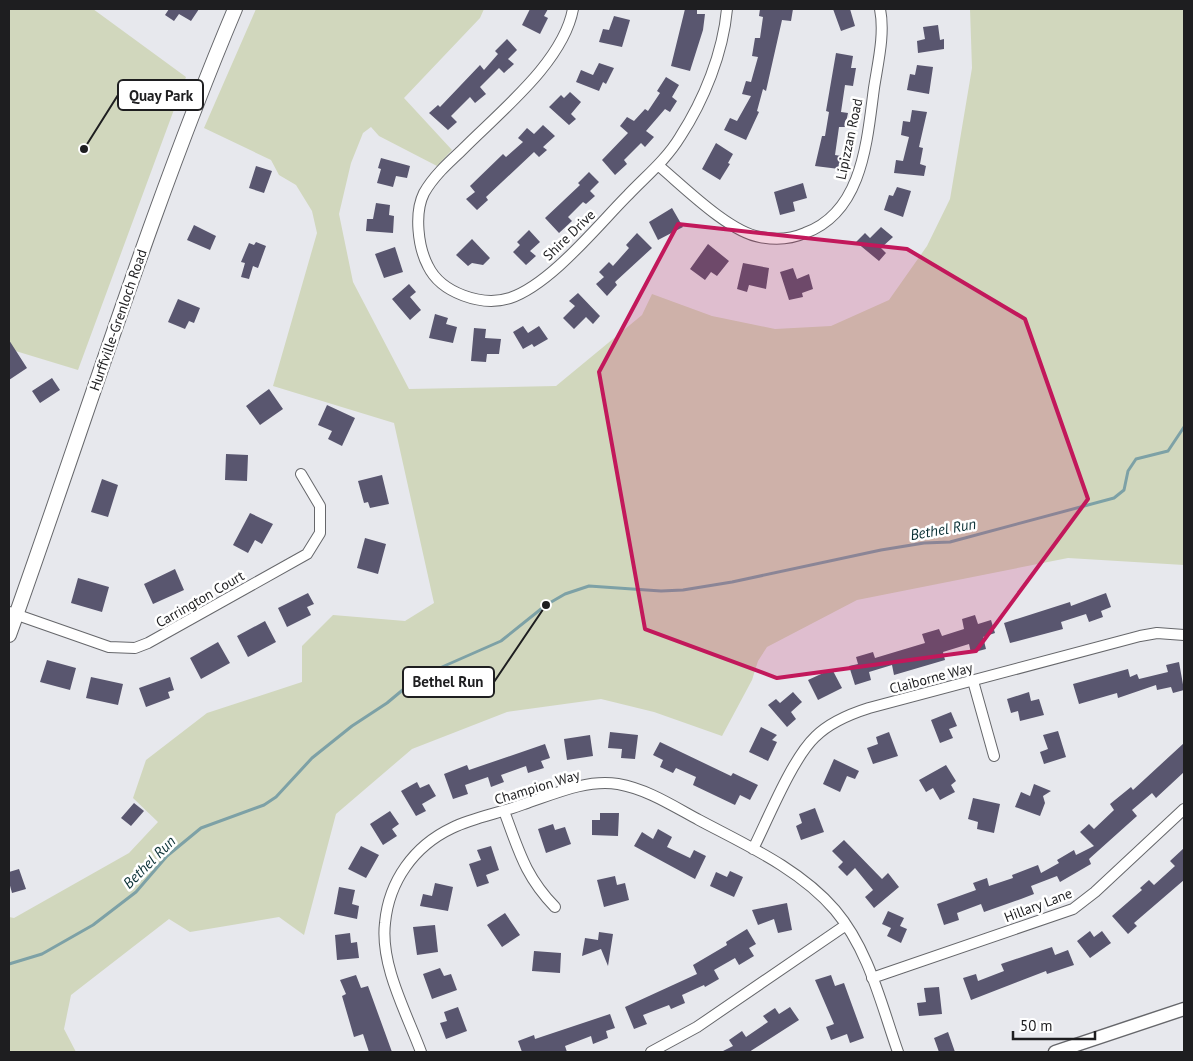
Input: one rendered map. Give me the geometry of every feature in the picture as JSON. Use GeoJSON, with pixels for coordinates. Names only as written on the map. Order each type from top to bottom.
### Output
{"type":"FeatureCollection","features":[{"type":"Feature","properties":{"kind":"main road","name":"Hurffville-Grenloch Road"},"geometry":{"type":"LineString","coordinates":[[9,635],[12,614],[151,226],[204,82],[235,9]]}},
{"type":"Feature","properties":{"kind":"street","name":"Shire Drive"},"geometry":{"type":"LineString","coordinates":[[573,9],[566,32],[554,54],[538,74],[440,172],[423,194],[418,216],[422,246],[428,267],[443,283],[462,296],[487,300],[509,298],[529,288],[560,265],[639,183],[659,166],[679,139],[696,111],[717,54],[727,9]]}},
{"type":"Feature","properties":{"kind":"street","name":"Lipizzan Road"},"geometry":{"type":"LineString","coordinates":[[659,166],[724,220],[744,232],[760,238],[781,239],[817,229],[844,204],[854,186],[861,166],[869,129],[879,53],[882,27],[880,9]]}},
{"type":"Feature","properties":{"kind":"street","name":"Carrington Court"},"geometry":{"type":"LineString","coordinates":[[12,614],[109,647],[135,648],[148,643],[307,554],[320,533],[320,506],[300,474]]}},
{"type":"Feature","properties":{"kind":"street","name":"Claiborne Way"},"geometry":{"type":"LineString","coordinates":[[753,849],[801,756],[814,737],[825,728],[853,713],[1140,636],[1157,634],[1184,635]]}},
{"type":"Feature","properties":{"kind":"street"},"geometry":{"type":"LineString","coordinates":[[973,681],[994,756]]}},
{"type":"Feature","properties":{"kind":"street","name":"Champion Way"},"geometry":{"type":"LineString","coordinates":[[421,1052],[389,968],[386,952],[384,924],[391,894],[404,868],[426,845],[452,828],[572,788],[599,783],[620,784],[656,797],[753,849],[814,888],[846,925],[860,948],[898,1052]]}},
{"type":"Feature","properties":{"kind":"street","name":"Hillary Lane"},"geometry":{"type":"LineString","coordinates":[[872,978],[1073,909],[1095,892],[1184,809]]}},
{"type":"Feature","properties":{"kind":"street"},"geometry":{"type":"LineString","coordinates":[[504,811],[526,871],[555,907]]}},
{"type":"Feature","properties":{"kind":"street"},"geometry":{"type":"LineString","coordinates":[[651,1052],[697,1027],[846,925]]}},
{"type":"Feature","properties":{"kind":"street"},"geometry":{"type":"LineString","coordinates":[[1055,1052],[1184,1009]]}},
{"type":"Feature","properties":{"kind":"highlighted area"},"geometry":{"type":"Polygon","coordinates":[[[678,224],[907,249],[1025,319],[1088,499],[976,651],[777,678],[645,629],[599,372],[678,224]]]}},
{"type":"Feature","properties":{"kind":"green space"},"geometry":{"type":"Polygon","coordinates":[[[9,9],[93,9],[186,77],[78,370],[9,349],[9,9]]]}},
{"type":"Feature","properties":{"kind":"green space"},"geometry":{"type":"Polygon","coordinates":[[[256,9],[484,9],[480,18],[404,98],[452,150],[437,166],[379,136],[371,127],[363,133],[351,163],[339,214],[353,282],[409,389],[556,386],[642,315],[652,294],[712,316],[775,329],[831,326],[889,300],[927,246],[950,199],[972,68],[970,9],[1184,9],[1184,565],[1068,558],[857,600],[767,647],[758,661],[752,680],[722,736],[654,712],[601,699],[507,712],[412,749],[336,814],[304,935],[279,917],[190,932],[169,919],[71,995],[64,1029],[76,1052],[9,1052],[9,917],[14,918],[129,853],[158,822],[133,798],[146,760],[207,713],[302,682],[302,646],[333,615],[405,621],[434,603],[394,423],[273,386],[317,233],[312,211],[296,185],[279,175],[271,160],[204,128],[256,9]]]}},
{"type":"Feature","properties":{"kind":"building"},"geometry":{"type":"Polygon","coordinates":[[[169,9],[199,9],[191,21],[179,14],[174,21],[165,15],[169,9]]]}},
{"type":"Feature","properties":{"kind":"building"},"geometry":{"type":"Polygon","coordinates":[[[530,9],[548,9],[544,16],[548,18],[540,34],[522,25],[530,9]]]}},
{"type":"Feature","properties":{"kind":"building"},"geometry":{"type":"Polygon","coordinates":[[[685,9],[697,9],[697,14],[705,14],[703,30],[690,71],[671,66],[685,9]]]}},
{"type":"Feature","properties":{"kind":"building"},"geometry":{"type":"Polygon","coordinates":[[[760,9],[793,9],[791,21],[782,20],[766,91],[763,89],[757,111],[759,112],[746,140],[724,130],[730,118],[737,121],[751,96],[742,94],[746,81],[751,82],[758,57],[752,56],[755,38],[760,38],[763,17],[759,16],[760,9]]]}},
{"type":"Feature","properties":{"kind":"building"},"geometry":{"type":"Polygon","coordinates":[[[833,9],[850,9],[855,26],[841,31],[833,9]]]}},
{"type":"Feature","properties":{"kind":"building"},"geometry":{"type":"Polygon","coordinates":[[[614,16],[630,20],[622,47],[599,42],[603,29],[609,30],[614,16]]]}},
{"type":"Feature","properties":{"kind":"building"},"geometry":{"type":"Polygon","coordinates":[[[938,25],[940,40],[944,39],[944,49],[918,53],[917,41],[925,39],[923,27],[938,25]]]}},
{"type":"Feature","properties":{"kind":"building"},"geometry":{"type":"Polygon","coordinates":[[[507,39],[517,50],[508,59],[514,64],[504,73],[499,68],[480,87],[486,94],[475,103],[470,97],[451,116],[457,122],[448,130],[429,113],[438,105],[440,107],[480,65],[484,70],[498,54],[495,51],[507,39]]]}},
{"type":"Feature","properties":{"kind":"building"},"geometry":{"type":"Polygon","coordinates":[[[836,53],[853,56],[851,68],[856,68],[853,86],[845,85],[841,112],[848,113],[845,127],[839,127],[835,155],[841,156],[839,169],[815,166],[822,136],[825,136],[829,112],[826,111],[836,53]]]}},
{"type":"Feature","properties":{"kind":"building"},"geometry":{"type":"Polygon","coordinates":[[[599,63],[614,68],[606,84],[603,82],[599,91],[576,82],[581,70],[593,75],[599,63]]]}},
{"type":"Feature","properties":{"kind":"building"},"geometry":{"type":"Polygon","coordinates":[[[917,65],[933,67],[929,94],[907,90],[910,74],[915,75],[917,65]]]}},
{"type":"Feature","properties":{"kind":"building"},"geometry":{"type":"Polygon","coordinates":[[[666,77],[679,85],[672,97],[677,101],[670,112],[665,109],[646,131],[654,137],[645,147],[641,143],[624,160],[627,164],[615,175],[602,160],[628,133],[620,126],[627,117],[634,121],[645,109],[648,111],[660,93],[657,91],[666,77]]]}},
{"type":"Feature","properties":{"kind":"building"},"geometry":{"type":"Polygon","coordinates":[[[570,92],[581,102],[571,114],[576,119],[569,125],[549,107],[561,95],[564,98],[570,92]]]}},
{"type":"Feature","properties":{"kind":"building"},"geometry":{"type":"Polygon","coordinates":[[[912,110],[927,112],[919,147],[923,148],[920,164],[926,166],[924,176],[894,173],[896,160],[903,161],[909,137],[901,135],[903,121],[910,122],[912,110]]]}},
{"type":"Feature","properties":{"kind":"building"},"geometry":{"type":"Polygon","coordinates":[[[543,125],[555,136],[543,147],[547,150],[539,157],[534,152],[486,197],[488,200],[477,210],[466,199],[475,192],[470,186],[503,154],[506,157],[523,142],[518,138],[527,128],[534,134],[543,125]]]}},
{"type":"Feature","properties":{"kind":"building"},"geometry":{"type":"Polygon","coordinates":[[[716,143],[733,154],[728,163],[730,164],[720,180],[702,169],[716,143]]]}},
{"type":"Feature","properties":{"kind":"building"},"geometry":{"type":"Polygon","coordinates":[[[381,158],[410,166],[407,178],[396,176],[393,187],[377,183],[381,169],[378,168],[381,158]]]}},
{"type":"Feature","properties":{"kind":"building"},"geometry":{"type":"Polygon","coordinates":[[[256,166],[272,171],[264,193],[249,188],[256,166]]]}},
{"type":"Feature","properties":{"kind":"building"},"geometry":{"type":"Polygon","coordinates":[[[589,172],[599,182],[590,191],[595,196],[586,204],[583,202],[568,217],[572,221],[559,233],[545,218],[580,185],[578,183],[589,172]]]}},
{"type":"Feature","properties":{"kind":"building"},"geometry":{"type":"Polygon","coordinates":[[[803,183],[807,198],[793,202],[795,211],[780,215],[774,192],[803,183]]]}},
{"type":"Feature","properties":{"kind":"building"},"geometry":{"type":"Polygon","coordinates":[[[897,187],[911,191],[903,217],[884,210],[889,195],[893,196],[897,187]]]}},
{"type":"Feature","properties":{"kind":"building"},"geometry":{"type":"Polygon","coordinates":[[[376,203],[390,205],[389,215],[394,216],[393,233],[366,231],[367,219],[373,219],[376,203]]]}},
{"type":"Feature","properties":{"kind":"building"},"geometry":{"type":"Polygon","coordinates":[[[672,208],[683,227],[658,240],[649,222],[672,208]]]}},
{"type":"Feature","properties":{"kind":"building"},"geometry":{"type":"Polygon","coordinates":[[[194,225],[216,236],[210,250],[187,240],[194,225]]]}},
{"type":"Feature","properties":{"kind":"building"},"geometry":{"type":"Polygon","coordinates":[[[881,227],[893,237],[881,248],[886,253],[879,261],[856,242],[865,233],[870,238],[881,227]]]}},
{"type":"Feature","properties":{"kind":"building"},"geometry":{"type":"Polygon","coordinates":[[[529,230],[540,242],[530,251],[536,256],[526,265],[513,252],[520,245],[517,242],[529,230]]]}},
{"type":"Feature","properties":{"kind":"building"},"geometry":{"type":"Polygon","coordinates":[[[637,233],[652,248],[615,282],[617,285],[607,296],[596,284],[604,277],[599,272],[609,262],[613,266],[629,248],[626,245],[637,233]]]}},
{"type":"Feature","properties":{"kind":"building"},"geometry":{"type":"Polygon","coordinates":[[[472,239],[490,258],[483,265],[472,263],[468,266],[456,255],[472,239]]]}},
{"type":"Feature","properties":{"kind":"building"},"geometry":{"type":"Polygon","coordinates":[[[256,242],[266,246],[258,268],[253,266],[249,279],[241,277],[245,263],[241,262],[249,243],[254,245],[256,242]]]}},
{"type":"Feature","properties":{"kind":"building"},"geometry":{"type":"Polygon","coordinates":[[[708,244],[729,261],[717,276],[711,272],[705,280],[690,269],[708,244]]]}},
{"type":"Feature","properties":{"kind":"building"},"geometry":{"type":"Polygon","coordinates":[[[395,247],[403,272],[384,278],[375,254],[395,247]]]}},
{"type":"Feature","properties":{"kind":"building"},"geometry":{"type":"Polygon","coordinates":[[[743,263],[769,268],[766,289],[749,285],[747,292],[737,289],[743,263]]]}},
{"type":"Feature","properties":{"kind":"building"},"geometry":{"type":"Polygon","coordinates":[[[793,268],[797,279],[809,274],[813,289],[802,293],[803,297],[789,300],[780,272],[793,268]]]}},
{"type":"Feature","properties":{"kind":"building"},"geometry":{"type":"Polygon","coordinates":[[[409,284],[416,292],[410,297],[421,310],[410,320],[392,299],[409,284]]]}},
{"type":"Feature","properties":{"kind":"building"},"geometry":{"type":"Polygon","coordinates":[[[578,293],[600,316],[593,324],[586,317],[574,329],[563,318],[575,306],[569,301],[578,293]]]}},
{"type":"Feature","properties":{"kind":"building"},"geometry":{"type":"Polygon","coordinates":[[[178,299],[200,308],[194,323],[189,321],[185,329],[168,322],[178,299]]]}},
{"type":"Feature","properties":{"kind":"building"},"geometry":{"type":"Polygon","coordinates":[[[435,314],[448,318],[446,324],[457,327],[453,343],[429,338],[435,314]]]}},
{"type":"Feature","properties":{"kind":"building"},"geometry":{"type":"Polygon","coordinates":[[[523,326],[528,333],[539,326],[548,339],[534,347],[532,344],[523,349],[513,332],[523,326]]]}},
{"type":"Feature","properties":{"kind":"building"},"geometry":{"type":"Polygon","coordinates":[[[474,328],[486,329],[485,338],[501,339],[499,354],[487,354],[486,362],[471,361],[474,328]]]}},
{"type":"Feature","properties":{"kind":"building"},"geometry":{"type":"Polygon","coordinates":[[[9,340],[27,368],[9,380],[9,340]]]}},
{"type":"Feature","properties":{"kind":"building"},"geometry":{"type":"Polygon","coordinates":[[[52,378],[60,390],[40,403],[32,391],[52,378]]]}},
{"type":"Feature","properties":{"kind":"building"},"geometry":{"type":"Polygon","coordinates":[[[269,389],[283,409],[260,425],[246,406],[269,389]]]}},
{"type":"Feature","properties":{"kind":"building"},"geometry":{"type":"Polygon","coordinates":[[[327,405],[355,418],[342,446],[328,439],[332,431],[318,425],[327,405]]]}},
{"type":"Feature","properties":{"kind":"building"},"geometry":{"type":"Polygon","coordinates":[[[226,454],[248,455],[247,481],[225,480],[226,454]]]}},
{"type":"Feature","properties":{"kind":"building"},"geometry":{"type":"Polygon","coordinates":[[[382,475],[389,504],[370,508],[368,502],[364,503],[358,481],[382,475]]]}},
{"type":"Feature","properties":{"kind":"building"},"geometry":{"type":"Polygon","coordinates":[[[102,479],[118,485],[108,517],[91,512],[102,479]]]}},
{"type":"Feature","properties":{"kind":"building"},"geometry":{"type":"Polygon","coordinates":[[[250,513],[273,524],[262,544],[255,540],[248,553],[233,545],[250,513]]]}},
{"type":"Feature","properties":{"kind":"building"},"geometry":{"type":"Polygon","coordinates":[[[365,538],[386,544],[378,574],[357,568],[365,538]]]}},
{"type":"Feature","properties":{"kind":"building"},"geometry":{"type":"Polygon","coordinates":[[[175,569],[184,590],[153,604],[144,584],[175,569]]]}},
{"type":"Feature","properties":{"kind":"building"},"geometry":{"type":"Polygon","coordinates":[[[78,578],[109,587],[102,612],[71,603],[78,578]]]}},
{"type":"Feature","properties":{"kind":"building"},"geometry":{"type":"Polygon","coordinates":[[[308,593],[314,604],[307,607],[311,615],[287,627],[278,608],[308,593]]]}},
{"type":"Feature","properties":{"kind":"building"},"geometry":{"type":"Polygon","coordinates":[[[1106,593],[1111,607],[1101,611],[1103,617],[1089,622],[1086,614],[1061,622],[1063,629],[1010,643],[1004,623],[1070,602],[1071,606],[1106,593]]]}},
{"type":"Feature","properties":{"kind":"building"},"geometry":{"type":"Polygon","coordinates":[[[975,615],[978,624],[991,620],[995,633],[983,637],[986,649],[971,653],[969,644],[943,652],[945,660],[894,675],[892,665],[869,672],[871,680],[855,685],[849,666],[858,664],[856,657],[873,652],[875,658],[925,643],[922,634],[939,629],[942,636],[964,629],[962,619],[975,615]]]}},
{"type":"Feature","properties":{"kind":"building"},"geometry":{"type":"Polygon","coordinates":[[[265,621],[276,642],[248,657],[237,636],[265,621]]]}},
{"type":"Feature","properties":{"kind":"building"},"geometry":{"type":"Polygon","coordinates":[[[218,642],[230,663],[201,679],[190,658],[218,642]]]}},
{"type":"Feature","properties":{"kind":"building"},"geometry":{"type":"Polygon","coordinates":[[[47,660],[76,668],[70,690],[40,682],[47,660]]]}},
{"type":"Feature","properties":{"kind":"building"},"geometry":{"type":"Polygon","coordinates":[[[1179,662],[1184,690],[1173,693],[1171,687],[1157,690],[1156,685],[1118,698],[1117,693],[1079,704],[1073,684],[1128,669],[1130,677],[1137,674],[1139,679],[1168,672],[1166,665],[1179,662]]]}},
{"type":"Feature","properties":{"kind":"building"},"geometry":{"type":"Polygon","coordinates":[[[832,669],[842,688],[818,700],[808,680],[832,669]]]}},
{"type":"Feature","properties":{"kind":"building"},"geometry":{"type":"Polygon","coordinates":[[[91,677],[123,684],[118,705],[86,698],[91,677]]]}},
{"type":"Feature","properties":{"kind":"building"},"geometry":{"type":"Polygon","coordinates":[[[170,677],[174,690],[168,692],[170,698],[146,707],[139,688],[170,677]]]}},
{"type":"Feature","properties":{"kind":"building"},"geometry":{"type":"Polygon","coordinates":[[[793,692],[802,702],[791,712],[796,719],[787,727],[768,705],[776,699],[780,703],[793,692]]]}},
{"type":"Feature","properties":{"kind":"building"},"geometry":{"type":"Polygon","coordinates":[[[1029,692],[1031,701],[1039,699],[1044,715],[1020,721],[1018,711],[1011,713],[1007,699],[1029,692]]]}},
{"type":"Feature","properties":{"kind":"building"},"geometry":{"type":"Polygon","coordinates":[[[951,712],[957,726],[949,729],[953,738],[940,743],[931,720],[951,712]]]}},
{"type":"Feature","properties":{"kind":"building"},"geometry":{"type":"Polygon","coordinates":[[[761,727],[777,735],[772,740],[777,742],[768,761],[749,752],[761,727]]]}},
{"type":"Feature","properties":{"kind":"building"},"geometry":{"type":"Polygon","coordinates":[[[1058,731],[1066,757],[1044,764],[1040,752],[1048,749],[1043,735],[1058,731]]]}},
{"type":"Feature","properties":{"kind":"building"},"geometry":{"type":"Polygon","coordinates":[[[610,732],[638,735],[635,759],[621,758],[622,749],[608,748],[610,732]]]}},
{"type":"Feature","properties":{"kind":"building"},"geometry":{"type":"Polygon","coordinates":[[[889,732],[898,756],[873,764],[867,748],[878,744],[876,737],[889,732]]]}},
{"type":"Feature","properties":{"kind":"building"},"geometry":{"type":"Polygon","coordinates":[[[590,735],[593,756],[567,760],[564,739],[590,735]]]}},
{"type":"Feature","properties":{"kind":"building"},"geometry":{"type":"Polygon","coordinates":[[[660,742],[731,776],[733,773],[758,785],[750,800],[740,795],[735,805],[693,785],[696,777],[676,768],[673,773],[660,767],[663,760],[653,755],[660,742]]]}},
{"type":"Feature","properties":{"kind":"building"},"geometry":{"type":"Polygon","coordinates":[[[1184,743],[1184,772],[1156,798],[1152,793],[1132,810],[1137,816],[1089,859],[1091,864],[1060,882],[1057,876],[1031,886],[1034,894],[1021,899],[984,912],[981,904],[957,913],[959,920],[944,925],[937,904],[976,890],[973,883],[987,878],[989,886],[1013,878],[1012,875],[1038,865],[1041,873],[1059,863],[1057,860],[1074,850],[1076,855],[1094,846],[1080,832],[1089,824],[1094,829],[1114,810],[1110,804],[1131,787],[1133,790],[1184,743]]]}},
{"type":"Feature","properties":{"kind":"building"},"geometry":{"type":"Polygon","coordinates":[[[545,744],[550,758],[541,761],[544,768],[528,773],[526,766],[501,775],[504,782],[491,787],[488,777],[465,785],[468,794],[453,799],[444,774],[467,765],[469,770],[545,744]]]}},
{"type":"Feature","properties":{"kind":"building"},"geometry":{"type":"Polygon","coordinates":[[[834,759],[859,771],[855,779],[847,776],[840,792],[823,784],[834,759]]]}},
{"type":"Feature","properties":{"kind":"building"},"geometry":{"type":"Polygon","coordinates":[[[946,765],[956,781],[951,785],[955,792],[940,800],[933,788],[926,792],[919,780],[946,765]]]}},
{"type":"Feature","properties":{"kind":"building"},"geometry":{"type":"Polygon","coordinates":[[[417,782],[420,788],[429,784],[436,796],[422,804],[426,811],[416,816],[401,791],[417,782]]]}},
{"type":"Feature","properties":{"kind":"building"},"geometry":{"type":"Polygon","coordinates":[[[1034,784],[1051,791],[1043,796],[1045,803],[1040,816],[1015,807],[1021,792],[1030,796],[1034,784]]]}},
{"type":"Feature","properties":{"kind":"building"},"geometry":{"type":"Polygon","coordinates":[[[973,798],[1000,804],[994,833],[977,829],[978,822],[968,819],[973,798]]]}},
{"type":"Feature","properties":{"kind":"building"},"geometry":{"type":"Polygon","coordinates":[[[134,803],[144,811],[131,826],[121,818],[134,803]]]}},
{"type":"Feature","properties":{"kind":"building"},"geometry":{"type":"Polygon","coordinates":[[[815,808],[824,832],[801,840],[796,826],[802,823],[799,814],[815,808]]]}},
{"type":"Feature","properties":{"kind":"building"},"geometry":{"type":"Polygon","coordinates":[[[390,811],[399,824],[392,829],[397,836],[383,845],[370,824],[390,811]]]}},
{"type":"Feature","properties":{"kind":"building"},"geometry":{"type":"Polygon","coordinates":[[[600,813],[619,813],[618,836],[592,835],[592,820],[600,820],[600,813]]]}},
{"type":"Feature","properties":{"kind":"building"},"geometry":{"type":"Polygon","coordinates":[[[553,824],[555,830],[565,827],[571,844],[546,853],[538,829],[553,824]]]}},
{"type":"Feature","properties":{"kind":"building"},"geometry":{"type":"Polygon","coordinates":[[[658,829],[672,837],[667,847],[690,858],[694,850],[706,856],[695,879],[634,846],[642,832],[653,839],[658,829]]]}},
{"type":"Feature","properties":{"kind":"building"},"geometry":{"type":"Polygon","coordinates":[[[844,840],[882,879],[888,873],[899,887],[874,908],[865,897],[873,890],[855,868],[847,876],[838,867],[843,862],[832,851],[844,840]]]}},
{"type":"Feature","properties":{"kind":"building"},"geometry":{"type":"Polygon","coordinates":[[[361,846],[379,855],[366,878],[348,869],[361,846]]]}},
{"type":"Feature","properties":{"kind":"building"},"geometry":{"type":"Polygon","coordinates":[[[491,846],[499,870],[486,875],[489,883],[477,887],[469,864],[481,860],[477,850],[491,846]]]}},
{"type":"Feature","properties":{"kind":"building"},"geometry":{"type":"Polygon","coordinates":[[[1184,848],[1184,880],[1134,923],[1137,926],[1128,934],[1112,916],[1142,890],[1140,888],[1149,880],[1154,885],[1175,866],[1170,861],[1184,848]]]}},
{"type":"Feature","properties":{"kind":"building"},"geometry":{"type":"Polygon","coordinates":[[[19,869],[26,889],[12,893],[9,872],[19,869]]]}},
{"type":"Feature","properties":{"kind":"building"},"geometry":{"type":"Polygon","coordinates":[[[730,871],[743,877],[734,897],[710,886],[716,872],[727,877],[730,871]]]}},
{"type":"Feature","properties":{"kind":"building"},"geometry":{"type":"Polygon","coordinates":[[[615,876],[617,885],[625,883],[629,900],[604,907],[597,880],[615,876]]]}},
{"type":"Feature","properties":{"kind":"building"},"geometry":{"type":"Polygon","coordinates":[[[435,883],[453,887],[448,911],[420,906],[423,894],[432,896],[435,883]]]}},
{"type":"Feature","properties":{"kind":"building"},"geometry":{"type":"Polygon","coordinates":[[[339,887],[355,890],[352,904],[359,906],[357,919],[334,914],[339,887]]]}},
{"type":"Feature","properties":{"kind":"building"},"geometry":{"type":"Polygon","coordinates":[[[787,903],[792,930],[778,933],[774,919],[758,925],[752,910],[787,903]]]}},
{"type":"Feature","properties":{"kind":"building"},"geometry":{"type":"Polygon","coordinates":[[[888,911],[904,918],[900,926],[907,929],[901,943],[887,936],[891,928],[882,924],[888,911]]]}},
{"type":"Feature","properties":{"kind":"building"},"geometry":{"type":"Polygon","coordinates":[[[505,913],[520,935],[502,947],[487,925],[505,913]]]}},
{"type":"Feature","properties":{"kind":"building"},"geometry":{"type":"Polygon","coordinates":[[[435,925],[438,952],[417,955],[413,927],[435,925]]]}},
{"type":"Feature","properties":{"kind":"building"},"geometry":{"type":"Polygon","coordinates":[[[747,929],[756,944],[749,948],[754,956],[739,965],[735,958],[714,970],[719,979],[705,987],[704,985],[682,995],[685,1003],[671,1009],[669,1005],[643,1015],[647,1024],[634,1029],[625,1007],[697,974],[693,965],[727,945],[726,942],[747,929]]]}},
{"type":"Feature","properties":{"kind":"building"},"geometry":{"type":"Polygon","coordinates":[[[1090,931],[1094,937],[1102,931],[1111,943],[1090,958],[1077,941],[1090,931]]]}},
{"type":"Feature","properties":{"kind":"building"},"geometry":{"type":"Polygon","coordinates":[[[599,932],[613,934],[608,966],[601,949],[582,956],[585,938],[598,940],[599,932]]]}},
{"type":"Feature","properties":{"kind":"building"},"geometry":{"type":"Polygon","coordinates":[[[350,933],[351,943],[357,942],[359,958],[337,960],[335,935],[350,933]]]}},
{"type":"Feature","properties":{"kind":"building"},"geometry":{"type":"Polygon","coordinates":[[[1052,947],[1055,955],[1068,950],[1074,965],[1047,974],[1046,971],[971,1000],[963,978],[976,974],[978,981],[1004,971],[1001,964],[1052,947]]]}},
{"type":"Feature","properties":{"kind":"building"},"geometry":{"type":"Polygon","coordinates":[[[534,951],[561,953],[560,973],[532,971],[534,951]]]}},
{"type":"Feature","properties":{"kind":"building"},"geometry":{"type":"Polygon","coordinates":[[[440,968],[444,976],[451,974],[457,990],[432,999],[423,974],[440,968]]]}},
{"type":"Feature","properties":{"kind":"building"},"geometry":{"type":"Polygon","coordinates":[[[356,975],[361,988],[368,986],[392,1052],[369,1052],[363,1034],[354,1037],[342,996],[346,994],[340,980],[356,975]]]}},
{"type":"Feature","properties":{"kind":"building"},"geometry":{"type":"Polygon","coordinates":[[[831,975],[835,986],[844,983],[864,1038],[850,1043],[847,1034],[831,1040],[826,1027],[834,1024],[815,980],[831,975]]]}},
{"type":"Feature","properties":{"kind":"building"},"geometry":{"type":"Polygon","coordinates":[[[939,987],[942,1014],[919,1016],[917,1003],[926,1002],[924,988],[939,987]]]}},
{"type":"Feature","properties":{"kind":"building"},"geometry":{"type":"Polygon","coordinates":[[[458,1007],[467,1031],[446,1039],[440,1023],[447,1021],[444,1012],[458,1007]]]}},
{"type":"Feature","properties":{"kind":"building"},"geometry":{"type":"Polygon","coordinates":[[[790,1007],[799,1020],[749,1052],[721,1052],[733,1046],[729,1040],[742,1031],[746,1037],[768,1022],[763,1016],[775,1008],[779,1014],[790,1007]]]}},
{"type":"Feature","properties":{"kind":"building"},"geometry":{"type":"Polygon","coordinates":[[[610,1014],[615,1028],[606,1031],[608,1038],[593,1044],[591,1036],[565,1046],[567,1052],[522,1052],[518,1041],[534,1035],[535,1039],[610,1014]]]}},
{"type":"Feature","properties":{"kind":"building"},"geometry":{"type":"Polygon","coordinates":[[[948,1032],[955,1052],[939,1052],[934,1038],[948,1032]]]}},
{"type":"Feature","properties":{"kind":"waterway","name":"Bethel Run"},"geometry":{"type":"LineString","coordinates":[[9,964],[42,954],[93,925],[136,892],[167,856],[201,828],[264,805],[276,797],[312,758],[352,726],[387,703],[417,678],[501,641],[546,605],[565,594],[589,586],[661,591],[683,590],[732,582],[881,550],[924,543],[950,542],[1114,498],[1124,490],[1128,471],[1136,459],[1168,451],[1184,427]]}},
{"type":"Feature","properties":{"kind":"place","name":"Quay Park"},"geometry":{"type":"Point","coordinates":[84,149]}},
{"type":"Feature","properties":{"kind":"place","name":"Bethel Run"},"geometry":{"type":"Point","coordinates":[546,605]}}]}
